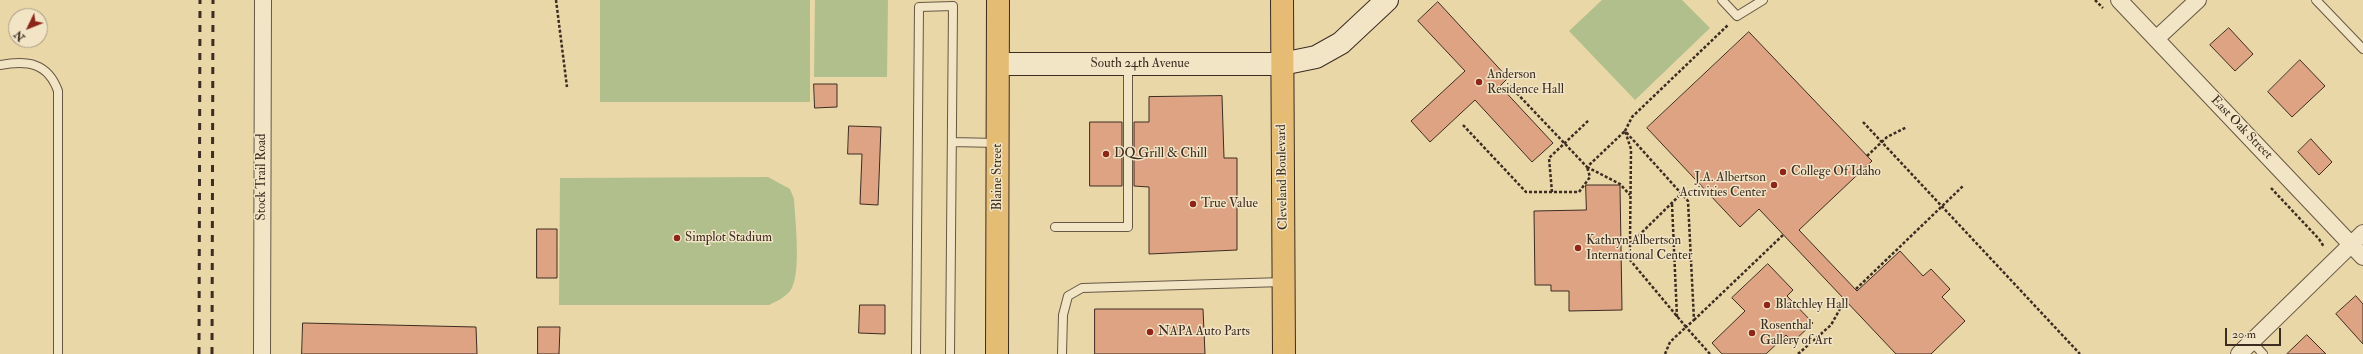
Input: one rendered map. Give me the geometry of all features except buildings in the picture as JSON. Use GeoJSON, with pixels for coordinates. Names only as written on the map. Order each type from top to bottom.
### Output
{"type":"FeatureCollection","features":[{"type":"Feature","properties":{"kind":"main road","name":"Blaine Street"},"geometry":{"type":"LineString","coordinates":[[997,354],[998,0]]}},
{"type":"Feature","properties":{"kind":"main road","name":"Cleveland Boulevard"},"geometry":{"type":"LineString","coordinates":[[1282,0],[1284,354]]}},
{"type":"Feature","properties":{"kind":"main road","name":"South 24th Avenue"},"geometry":{"type":"LineString","coordinates":[[998,64],[1282,64],[1316,57],[1341,43],[1387,0]]}},
{"type":"Feature","properties":{"kind":"street","name":"Stock Trail Road"},"geometry":{"type":"LineString","coordinates":[[262,354],[263,0]]}},
{"type":"Feature","properties":{"kind":"street","name":"East Oak Street"},"geometry":{"type":"LineString","coordinates":[[2119,0],[2363,256]]}},
{"type":"Feature","properties":{"kind":"street"},"geometry":{"type":"LineString","coordinates":[[2156,39],[2198,0]]}},
{"type":"Feature","properties":{"kind":"street"},"geometry":{"type":"LineString","coordinates":[[2239,354],[2363,233]]}},
{"type":"Feature","properties":{"kind":"lane"},"geometry":{"type":"LineString","coordinates":[[1722,0],[1737,16],[1763,0]]}},
{"type":"Feature","properties":{"kind":"lane"},"geometry":{"type":"LineString","coordinates":[[2316,0],[2363,49]]}},
{"type":"Feature","properties":{"kind":"lane"},"geometry":{"type":"LineString","coordinates":[[916,354],[919,7],[953,6],[950,354]]}},
{"type":"Feature","properties":{"kind":"lane"},"geometry":{"type":"LineString","coordinates":[[0,65],[32,64],[45,69],[53,78],[58,91],[58,354]]}},
{"type":"Feature","properties":{"kind":"lane"},"geometry":{"type":"LineString","coordinates":[[1055,227],[1128,227],[1128,64]]}},
{"type":"Feature","properties":{"kind":"lane"},"geometry":{"type":"LineString","coordinates":[[952,142],[998,143]]}},
{"type":"Feature","properties":{"kind":"lane"},"geometry":{"type":"LineString","coordinates":[[1062,354],[1063,315],[1068,296],[1082,288],[1283,282]]}},
{"type":"Feature","properties":{"kind":"lane"},"geometry":{"type":"LineString","coordinates":[[2252,342],[2263,354]]}},
{"type":"Feature","properties":{"kind":"path"},"geometry":{"type":"LineString","coordinates":[[556,0],[567,87]]}},
{"type":"Feature","properties":{"kind":"path"},"geometry":{"type":"LineString","coordinates":[[2095,0],[2106,12]]}},
{"type":"Feature","properties":{"kind":"path"},"geometry":{"type":"LineString","coordinates":[[1587,167],[1625,131],[1632,117],[1737,16]]}},
{"type":"Feature","properties":{"kind":"path"},"geometry":{"type":"LineString","coordinates":[[1510,86],[1587,167],[1620,184],[1631,195]]}},
{"type":"Feature","properties":{"kind":"path"},"geometry":{"type":"LineString","coordinates":[[1552,192],[1549,158],[1589,120]]}},
{"type":"Feature","properties":{"kind":"path"},"geometry":{"type":"LineString","coordinates":[[1863,122],[2080,354]]}},
{"type":"Feature","properties":{"kind":"path"},"geometry":{"type":"LineString","coordinates":[[1463,125],[1526,192],[1579,192],[1590,177],[1587,167]]}},
{"type":"Feature","properties":{"kind":"path"},"geometry":{"type":"LineString","coordinates":[[1867,156],[1887,137],[1907,127]]}},
{"type":"Feature","properties":{"kind":"path"},"geometry":{"type":"LineString","coordinates":[[1625,131],[1688,201],[1694,320]]}},
{"type":"Feature","properties":{"kind":"path"},"geometry":{"type":"LineString","coordinates":[[1625,131],[1631,149],[1630,260],[1710,354]]}},
{"type":"Feature","properties":{"kind":"path"},"geometry":{"type":"LineString","coordinates":[[2266,182],[2319,239],[2325,250]]}},
{"type":"Feature","properties":{"kind":"path"},"geometry":{"type":"LineString","coordinates":[[1856,289],[1963,186]]}},
{"type":"Feature","properties":{"kind":"path"},"geometry":{"type":"LineString","coordinates":[[1630,244],[1682,193]]}},
{"type":"Feature","properties":{"kind":"path"},"geometry":{"type":"LineString","coordinates":[[1672,204],[1677,317]]}},
{"type":"Feature","properties":{"kind":"path"},"geometry":{"type":"LineString","coordinates":[[1665,354],[1670,342],[1783,235]]}},
{"type":"Feature","properties":{"kind":"path"},"geometry":{"type":"LineString","coordinates":[[1798,354],[1831,324],[1845,300]]}},
{"type":"Feature","properties":{"kind":"green space"},"geometry":{"type":"Polygon","coordinates":[[[600,0],[810,0],[810,102],[600,102],[600,0]]]}},
{"type":"Feature","properties":{"kind":"green space"},"geometry":{"type":"Polygon","coordinates":[[[815,0],[888,0],[887,77],[814,77],[815,0]]]}},
{"type":"Feature","properties":{"kind":"green space"},"geometry":{"type":"Polygon","coordinates":[[[1602,0],[1682,0],[1710,28],[1635,100],[1569,31],[1602,0]]]}},
{"type":"Feature","properties":{"kind":"green space","name":"Simplot Stadium"},"geometry":{"type":"Polygon","coordinates":[[[768,177],[790,189],[794,199],[797,247],[796,273],[794,284],[785,296],[769,305],[559,305],[560,178],[768,177]]]}},
{"type":"Feature","properties":{"kind":"railway"},"geometry":{"type":"LineString","coordinates":[[199,354],[200,0]]}},
{"type":"Feature","properties":{"kind":"railway"},"geometry":{"type":"LineString","coordinates":[[212,354],[213,0]]}},
{"type":"Feature","properties":{"kind":"place","name":"Anderson Residence Hall"},"geometry":{"type":"Point","coordinates":[1479,82]}},
{"type":"Feature","properties":{"kind":"place","name":"DQ Grill & Chill"},"geometry":{"type":"Point","coordinates":[1106,154]}},
{"type":"Feature","properties":{"kind":"place","name":"College Of Idaho"},"geometry":{"type":"Point","coordinates":[1783,172]}},
{"type":"Feature","properties":{"kind":"place","name":"J.A. Albertson Activities Center"},"geometry":{"type":"Point","coordinates":[1774,185]}},
{"type":"Feature","properties":{"kind":"place","name":"True Value"},"geometry":{"type":"Point","coordinates":[1193,204]}},
{"type":"Feature","properties":{"kind":"place","name":"Simplot Stadium"},"geometry":{"type":"Point","coordinates":[677,238]}},
{"type":"Feature","properties":{"kind":"place","name":"Kathryn Albertson International Center"},"geometry":{"type":"Point","coordinates":[1578,248]}},
{"type":"Feature","properties":{"kind":"place","name":"Blatchley Hall"},"geometry":{"type":"Point","coordinates":[1767,305]}},
{"type":"Feature","properties":{"kind":"place","name":"NAPA Auto Parts"},"geometry":{"type":"Point","coordinates":[1150,332]}},
{"type":"Feature","properties":{"kind":"place","name":"Rosenthal Gallery of Art"},"geometry":{"type":"Point","coordinates":[1752,333]}}]}
